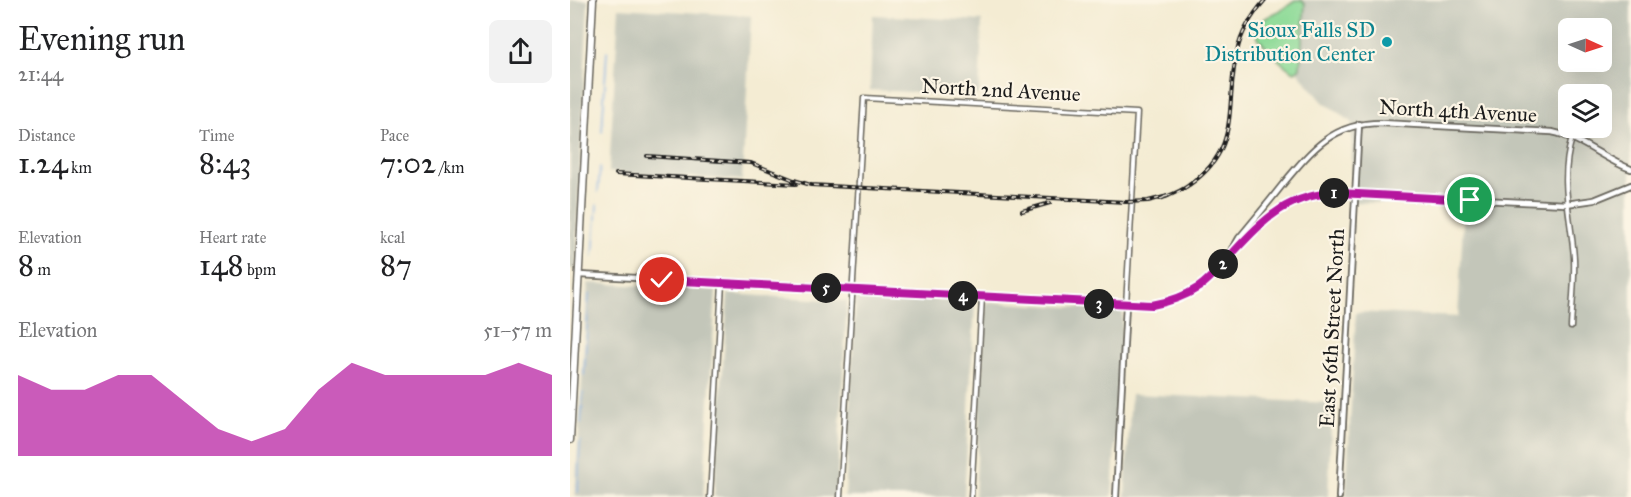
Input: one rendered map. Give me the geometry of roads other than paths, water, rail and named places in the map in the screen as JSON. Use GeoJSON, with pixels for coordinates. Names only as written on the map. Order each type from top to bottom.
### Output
{"type":"FeatureCollection","features":[{"type":"Feature","properties":{"kind":"main road"},"geometry":{"type":"LineString","coordinates":[[570,440],[593,0]]}},
{"type":"Feature","properties":{"kind":"street","name":"North 2nd Avenue"},"geometry":{"type":"LineString","coordinates":[[852,290],[864,98],[1137,113],[1126,305]]}},
{"type":"Feature","properties":{"kind":"street","name":"North 4th Avenue"},"geometry":{"type":"LineString","coordinates":[[1228,259],[1239,238],[1313,149],[1334,134],[1359,124],[1381,123],[1558,133]]}},
{"type":"Feature","properties":{"kind":"street","name":"East 56th Street North"},"geometry":{"type":"LineString","coordinates":[[1340,497],[1359,124]]}},
{"type":"Feature","properties":{"kind":"street","name":"North 4th Avenue"},"geometry":{"type":"LineString","coordinates":[[1572,138],[1631,169]]}},
{"type":"Feature","properties":{"kind":"street"},"geometry":{"type":"LineString","coordinates":[[1571,327],[1574,262],[1566,204],[1566,165],[1572,138]]}},
{"type":"Feature","properties":{"kind":"street","name":"North 4th Avenue"},"geometry":{"type":"LineString","coordinates":[[579,275],[1152,305],[1186,295],[1207,281],[1267,218],[1285,205],[1302,198],[1320,194],[1356,194],[1566,204],[1594,200],[1631,185]]}},
{"type":"Feature","properties":{"kind":"street"},"geometry":{"type":"LineString","coordinates":[[710,497],[722,283]]}},
{"type":"Feature","properties":{"kind":"street"},"geometry":{"type":"LineString","coordinates":[[840,497],[852,290]]}},
{"type":"Feature","properties":{"kind":"street"},"geometry":{"type":"LineString","coordinates":[[971,497],[982,297]]}},
{"type":"Feature","properties":{"kind":"street"},"geometry":{"type":"LineString","coordinates":[[1116,497],[1126,305]]}},
{"type":"Feature","properties":{"kind":"waterway"},"geometry":{"type":"LineString","coordinates":[[602,132],[607,51]]}},
{"type":"Feature","properties":{"kind":"waterway"},"geometry":{"type":"LineString","coordinates":[[598,192],[600,167]]}},
{"type":"Feature","properties":{"kind":"waterway"},"geometry":{"type":"LineString","coordinates":[[593,257],[597,205]]}},
{"type":"Feature","properties":{"kind":"waterway"},"geometry":{"type":"LineString","coordinates":[[584,375],[589,294]]}},
{"type":"Feature","properties":{"kind":"waterway"},"geometry":{"type":"LineString","coordinates":[[581,424],[583,393]]}},
{"type":"Feature","properties":{"kind":"waterway"},"geometry":{"type":"LineString","coordinates":[[578,492],[580,441]]}},
{"type":"Feature","properties":{"kind":"railway"},"geometry":{"type":"LineString","coordinates":[[1160,199],[1189,185],[1206,171],[1217,156],[1228,124],[1233,71],[1241,38],[1265,0]]}},
{"type":"Feature","properties":{"kind":"railway"},"geometry":{"type":"LineString","coordinates":[[647,156],[751,163],[811,185],[1126,202],[1148,201],[1168,196]]}},
{"type":"Feature","properties":{"kind":"railway"},"geometry":{"type":"LineString","coordinates":[[616,174],[796,184]]}},
{"type":"Feature","properties":{"kind":"railway"},"geometry":{"type":"LineString","coordinates":[[1022,211],[1050,203]]}},
{"type":"Feature","properties":{"kind":"place","name":"Sioux Falls SD Distribution Center"},"geometry":{"type":"Point","coordinates":[1387,42]}}]}
